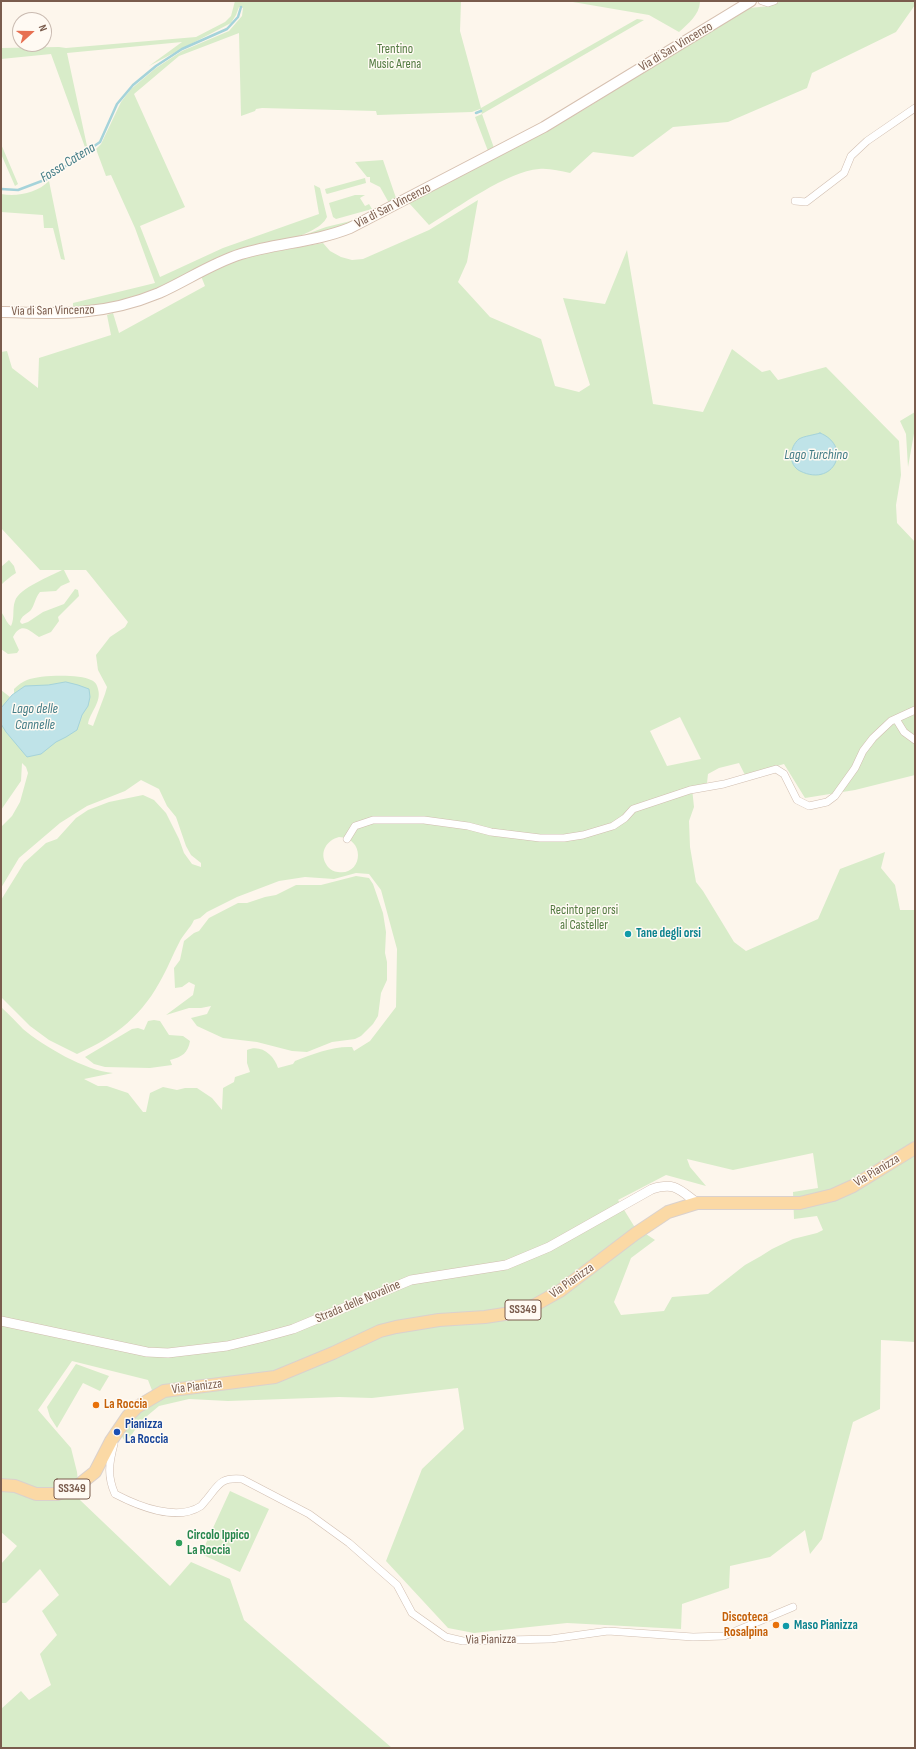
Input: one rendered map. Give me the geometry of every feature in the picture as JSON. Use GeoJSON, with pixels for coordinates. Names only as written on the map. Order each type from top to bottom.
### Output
{"type":"FeatureCollection","features":[{"type":"Feature","properties":{"kind":"main road","name":"Via di San Vincenzo"},"geometry":{"type":"LineString","coordinates":[[1,312],[79,313],[120,306],[161,292],[220,262],[241,254],[326,236],[350,228],[544,127],[751,1]]}},
{"type":"Feature","properties":{"kind":"main road","name":"Via Pianizza"},"geometry":{"type":"LineString","coordinates":[[117,1435],[128,1416],[137,1407],[164,1391],[275,1377],[380,1332],[396,1327],[439,1320],[485,1318],[512,1313],[533,1306],[560,1291],[668,1212],[697,1203],[800,1203],[833,1195],[853,1186],[915,1148]]}},
{"type":"Feature","properties":{"kind":"main road","name":"SS349"},"geometry":{"type":"LineString","coordinates":[[1,1485],[15,1486],[36,1494],[57,1494],[75,1488],[95,1472],[117,1435]]}},
{"type":"Feature","properties":{"kind":"street"},"geometry":{"type":"LineString","coordinates":[[762,1],[768,3],[774,1]]}},
{"type":"Feature","properties":{"kind":"street"},"geometry":{"type":"LineString","coordinates":[[795,201],[806,202],[844,173],[851,156],[867,141],[915,108]]}},
{"type":"Feature","properties":{"kind":"street"},"geometry":{"type":"LineString","coordinates":[[347,839],[355,826],[373,820],[424,820],[468,826],[491,832],[540,838],[564,838],[583,835],[613,826],[625,818],[633,809],[690,790],[724,784],[776,769],[784,774],[797,800],[809,806],[827,802],[835,796],[855,768],[863,751],[873,738],[896,719],[915,710]]}},
{"type":"Feature","properties":{"kind":"street"},"geometry":{"type":"LineString","coordinates":[[896,719],[904,732],[915,740]]}},
{"type":"Feature","properties":{"kind":"street","name":"Strada delle Novaline"},"geometry":{"type":"LineString","coordinates":[[1,1321],[147,1352],[168,1353],[227,1346],[293,1329],[411,1280],[506,1265],[548,1247],[652,1190],[665,1186],[677,1188],[697,1203]]}},
{"type":"Feature","properties":{"kind":"street","name":"Via Pianizza"},"geometry":{"type":"LineString","coordinates":[[117,1435],[110,1458],[110,1482],[115,1494],[141,1506],[175,1514],[186,1512],[201,1506],[220,1483],[230,1478],[242,1479],[309,1514],[349,1543],[397,1585],[412,1613],[446,1637],[463,1641],[551,1639],[608,1631],[693,1636],[724,1636],[793,1607]]}},
{"type":"Feature","properties":{"kind":"green space","name":"Trentino Music Arena"},"geometry":{"type":"Polygon","coordinates":[[[235,1],[461,1],[460,31],[481,108],[637,19],[644,20],[482,114],[480,109],[472,112],[377,115],[376,111],[262,108],[256,109],[255,111],[241,116],[239,33],[179,56],[134,94],[185,207],[140,226],[160,277],[223,248],[319,214],[314,185],[320,188],[327,217],[320,225],[310,232],[281,242],[225,256],[142,294],[108,304],[73,308],[73,303],[155,283],[135,228],[111,175],[106,176],[96,149],[101,144],[121,102],[131,89],[156,68],[182,51],[229,31],[242,16],[243,8],[239,7],[231,23],[149,66],[182,42],[67,53],[87,146],[86,150],[51,54],[1,59],[1,48],[12,48],[12,52],[52,52],[52,47],[66,48],[196,37],[225,22],[231,16],[235,1]]]}},
{"type":"Feature","properties":{"kind":"green space"},"geometry":{"type":"Polygon","coordinates":[[[567,1],[700,2],[696,15],[679,32],[649,15],[567,1]]]}},
{"type":"Feature","properties":{"kind":"green space"},"geometry":{"type":"Polygon","coordinates":[[[781,1],[915,1],[915,5],[896,32],[812,73],[807,88],[728,122],[673,127],[633,157],[593,152],[570,173],[547,169],[527,171],[513,176],[483,191],[429,225],[409,203],[585,109],[694,40],[749,8],[770,6],[781,1]]]}},
{"type":"Feature","properties":{"kind":"green space"},"geometry":{"type":"Polygon","coordinates":[[[482,114],[494,148],[488,151],[475,117],[482,114]]]}},
{"type":"Feature","properties":{"kind":"green space"},"geometry":{"type":"Polygon","coordinates":[[[1,144],[18,184],[15,186],[1,154],[1,144]]]}},
{"type":"Feature","properties":{"kind":"green space"},"geometry":{"type":"Polygon","coordinates":[[[383,160],[396,198],[389,203],[380,187],[370,182],[370,177],[367,177],[355,162],[383,160]]]}},
{"type":"Feature","properties":{"kind":"green space"},"geometry":{"type":"Polygon","coordinates":[[[365,178],[366,183],[327,194],[326,193],[325,189],[365,178]]]}},
{"type":"Feature","properties":{"kind":"green space"},"geometry":{"type":"Polygon","coordinates":[[[49,181],[65,260],[61,259],[53,228],[44,228],[43,215],[1,212],[1,194],[14,195],[26,193],[39,189],[49,181]]]}},
{"type":"Feature","properties":{"kind":"green space"},"geometry":{"type":"Polygon","coordinates":[[[355,195],[365,195],[360,198],[365,206],[369,204],[372,209],[336,219],[333,217],[329,203],[355,195]]]}},
{"type":"Feature","properties":{"kind":"green space","name":"Recinto per orsi al Casteller"},"geometry":{"type":"Polygon","coordinates":[[[478,200],[467,262],[458,282],[490,317],[541,339],[555,386],[579,392],[590,385],[563,298],[605,304],[627,250],[653,404],[703,412],[732,349],[762,372],[770,370],[778,380],[826,367],[899,441],[901,475],[896,505],[897,523],[915,542],[915,775],[855,790],[805,798],[784,764],[745,775],[739,763],[719,768],[708,774],[707,783],[692,788],[694,807],[689,821],[690,847],[696,882],[734,942],[746,951],[818,919],[840,869],[885,852],[881,868],[895,885],[900,910],[915,910],[915,1342],[881,1340],[880,1409],[853,1422],[822,1539],[810,1554],[805,1530],[770,1557],[730,1566],[729,1588],[682,1604],[681,1629],[567,1623],[474,1633],[448,1628],[386,1561],[422,1469],[464,1429],[458,1388],[372,1398],[339,1397],[228,1401],[189,1399],[159,1406],[141,1421],[126,1443],[121,1435],[131,1418],[155,1398],[148,1380],[72,1361],[38,1410],[71,1448],[77,1472],[80,1500],[170,1586],[191,1562],[230,1579],[244,1620],[392,1748],[1,1748],[1,1709],[21,1691],[29,1700],[51,1685],[40,1654],[57,1635],[42,1611],[59,1595],[40,1569],[6,1603],[1,1603],[1,1564],[17,1546],[1,1532],[1,1007],[23,1029],[53,1050],[90,1068],[113,1073],[84,1079],[98,1086],[107,1086],[128,1093],[143,1112],[146,1112],[150,1093],[163,1087],[177,1090],[197,1088],[212,1098],[222,1110],[223,1088],[234,1082],[235,1077],[250,1072],[247,1063],[247,1050],[257,1048],[266,1052],[276,1063],[278,1068],[293,1064],[295,1061],[330,1049],[352,1047],[354,1051],[370,1041],[396,1007],[397,949],[381,890],[369,874],[356,873],[334,879],[305,877],[279,881],[237,897],[194,920],[181,940],[155,990],[138,1013],[117,1032],[77,1054],[49,1040],[30,1026],[2,998],[1,900],[24,863],[46,843],[57,839],[76,818],[88,810],[109,802],[143,795],[154,800],[166,813],[184,853],[192,864],[201,867],[201,863],[191,855],[186,846],[176,817],[167,806],[159,789],[141,780],[125,791],[87,806],[60,823],[19,858],[1,888],[1,827],[12,816],[20,802],[28,773],[26,767],[22,763],[21,781],[1,810],[1,690],[10,697],[3,714],[14,693],[14,689],[27,680],[41,677],[59,676],[78,677],[91,680],[96,684],[99,694],[97,703],[88,724],[93,726],[107,687],[98,670],[96,655],[110,637],[125,627],[128,622],[86,570],[64,570],[70,582],[61,586],[56,591],[40,592],[31,610],[20,622],[22,624],[28,622],[43,612],[64,604],[75,589],[78,590],[79,596],[58,617],[59,621],[51,632],[39,637],[29,630],[23,628],[19,629],[13,637],[19,650],[17,653],[8,654],[1,649],[1,612],[11,626],[14,604],[18,596],[29,587],[62,570],[40,570],[1,528],[1,352],[7,351],[12,368],[38,388],[39,358],[111,335],[107,315],[113,313],[119,333],[205,286],[201,276],[242,257],[323,243],[330,251],[341,257],[352,260],[363,259],[429,230],[478,200]],[[680,717],[650,731],[667,766],[701,759],[680,717]],[[339,837],[325,847],[323,855],[324,860],[333,871],[346,872],[356,863],[358,856],[357,850],[354,843],[348,839],[339,837]],[[813,1153],[733,1170],[687,1159],[690,1167],[706,1186],[666,1175],[618,1200],[634,1226],[655,1240],[631,1258],[614,1302],[621,1315],[664,1311],[672,1297],[708,1294],[745,1265],[772,1249],[793,1239],[823,1230],[817,1216],[794,1219],[793,1192],[818,1188],[813,1153]]]}},
{"type":"Feature","properties":{"kind":"green space"},"geometry":{"type":"Polygon","coordinates":[[[355,220],[340,227],[306,236],[307,234],[326,227],[355,220]]]}},
{"type":"Feature","properties":{"kind":"green space"},"geometry":{"type":"Polygon","coordinates":[[[915,412],[915,428],[908,467],[906,434],[900,421],[915,412]]]}},
{"type":"Feature","properties":{"kind":"green space"},"geometry":{"type":"Polygon","coordinates":[[[9,560],[14,566],[16,573],[1,585],[1,567],[9,560]]]}},
{"type":"Feature","properties":{"kind":"green space"},"geometry":{"type":"Polygon","coordinates":[[[356,876],[369,878],[373,884],[383,913],[386,932],[385,953],[387,962],[387,980],[381,993],[378,1016],[373,1024],[361,1036],[355,1039],[332,1042],[307,1052],[292,1051],[257,1042],[223,1038],[197,1026],[191,1018],[207,1014],[211,1006],[189,1008],[166,1015],[193,995],[195,985],[189,982],[182,987],[175,988],[174,968],[180,960],[184,941],[199,931],[209,918],[238,903],[247,903],[276,895],[296,885],[321,885],[356,876]]]}},
{"type":"Feature","properties":{"kind":"green space"},"geometry":{"type":"Polygon","coordinates":[[[148,1021],[160,1021],[169,1035],[183,1036],[190,1041],[188,1049],[184,1054],[170,1060],[172,1065],[150,1068],[105,1067],[94,1064],[85,1057],[132,1029],[138,1028],[144,1030],[148,1021]]]}},
{"type":"Feature","properties":{"kind":"green space"},"geometry":{"type":"Polygon","coordinates":[[[76,1364],[109,1376],[100,1391],[83,1383],[57,1428],[50,1417],[47,1407],[76,1364]]]}},
{"type":"Feature","properties":{"kind":"green space"},"geometry":{"type":"Polygon","coordinates":[[[230,1491],[269,1509],[240,1572],[201,1554],[230,1491]]]}},
{"type":"Feature","properties":{"kind":"water","name":"Lago Turchino"},"geometry":{"type":"Polygon","coordinates":[[[820,433],[830,439],[836,447],[837,455],[835,463],[830,470],[822,474],[812,475],[800,471],[793,465],[791,456],[793,447],[799,439],[820,433]]]}},
{"type":"Feature","properties":{"kind":"water","name":"Lago delle Cannelle"},"geometry":{"type":"Polygon","coordinates":[[[66,682],[89,689],[90,697],[88,706],[82,715],[77,730],[56,742],[41,754],[27,757],[1,724],[1,708],[12,695],[25,686],[48,685],[66,682]]]}},
{"type":"Feature","properties":{"kind":"waterway","name":"Fossa Catena"},"geometry":{"type":"LineString","coordinates":[[1,189],[18,190],[47,179],[100,142],[117,104],[133,85],[156,66],[182,49],[227,29],[238,17],[241,7]]}},
{"type":"Feature","properties":{"kind":"waterway"},"geometry":{"type":"LineString","coordinates":[[476,113],[481,111]]}},
{"type":"Feature","properties":{"kind":"place","name":"Tane degli orsi"},"geometry":{"type":"Point","coordinates":[628,934]}},
{"type":"Feature","properties":{"kind":"place","name":"La Roccia"},"geometry":{"type":"Point","coordinates":[96,1405]}},
{"type":"Feature","properties":{"kind":"place","name":"Pianizza La Roccia"},"geometry":{"type":"Point","coordinates":[117,1432]}},
{"type":"Feature","properties":{"kind":"place","name":"Circolo Ippico La Roccia"},"geometry":{"type":"Point","coordinates":[179,1543]}},
{"type":"Feature","properties":{"kind":"place","name":"Discoteca Rosalpina"},"geometry":{"type":"Point","coordinates":[776,1625]}},
{"type":"Feature","properties":{"kind":"place","name":"Maso Pianizza"},"geometry":{"type":"Point","coordinates":[786,1626]}}]}
